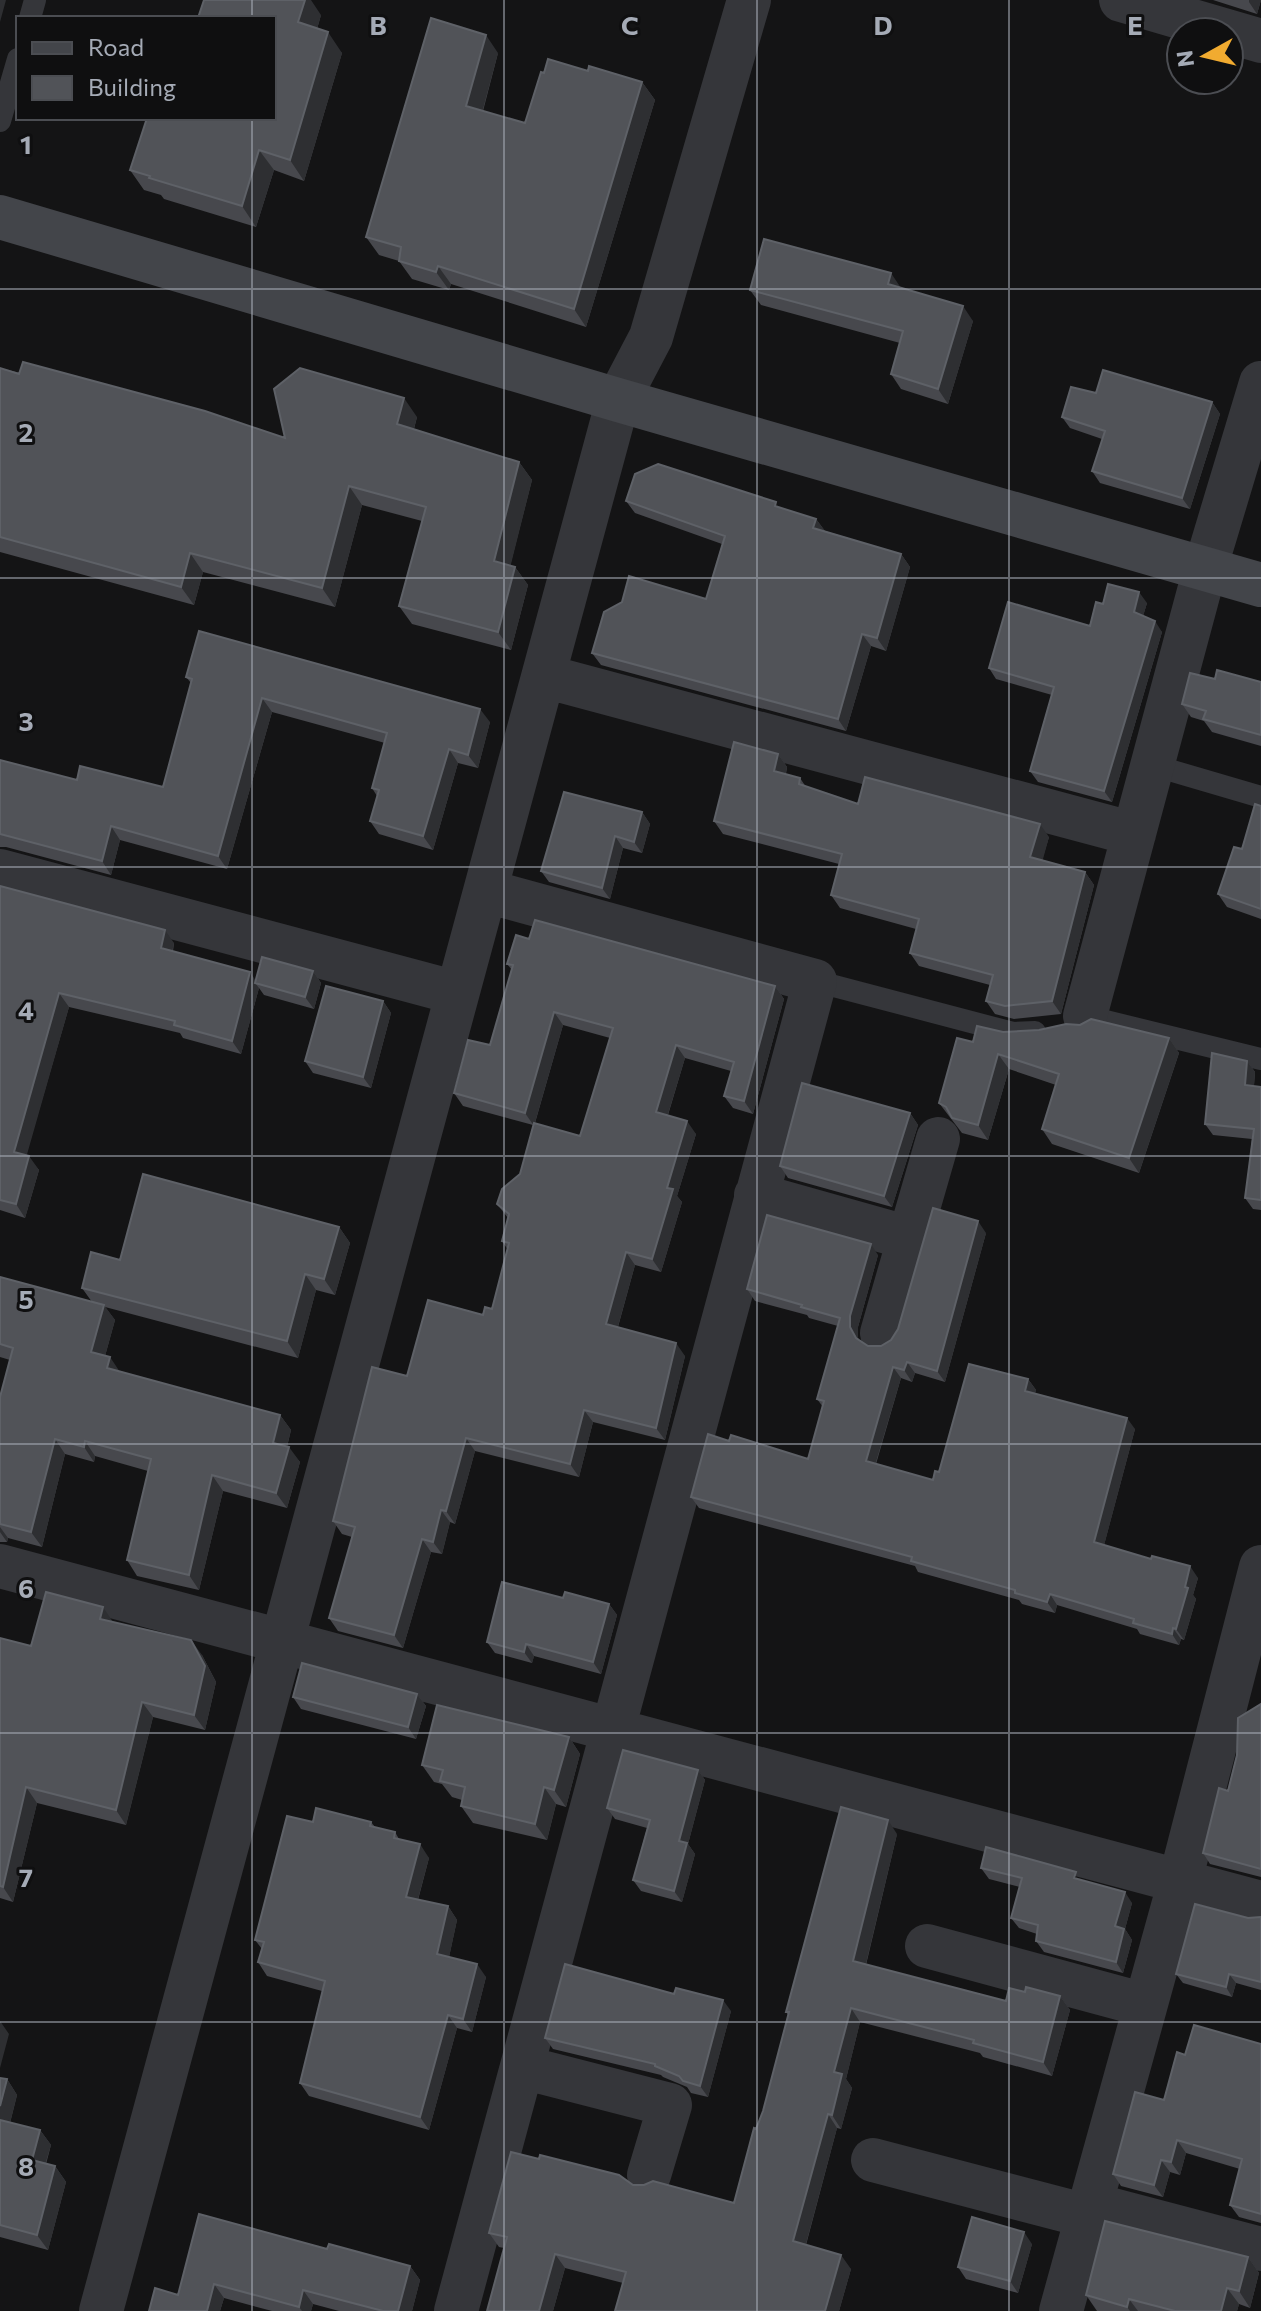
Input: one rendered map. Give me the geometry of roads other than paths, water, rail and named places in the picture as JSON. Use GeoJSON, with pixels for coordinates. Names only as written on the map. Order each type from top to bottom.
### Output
{"type":"FeatureCollection","features":[{"type":"Feature","properties":{"kind":"street"},"geometry":{"type":"LineString","coordinates":[[101,2311],[618,400],[651,337],[749,0]]}},
{"type":"Feature","properties":{"kind":"street"},"geometry":{"type":"LineString","coordinates":[[1121,0],[1261,41]]}},
{"type":"Feature","properties":{"kind":"street"},"geometry":{"type":"LineString","coordinates":[[0,217],[618,400],[1261,585]]}},
{"type":"Feature","properties":{"kind":"street"},"geometry":{"type":"LineString","coordinates":[[1085,1016],[1205,569],[1261,383]]}},
{"type":"Feature","properties":{"kind":"street"},"geometry":{"type":"LineString","coordinates":[[544,676],[1134,834]]}},
{"type":"Feature","properties":{"kind":"street"},"geometry":{"type":"LineString","coordinates":[[0,871],[457,993]]}},
{"type":"Feature","properties":{"kind":"street"},"geometry":{"type":"LineString","coordinates":[[456,2311],[815,981],[486,891]]}},
{"type":"Feature","properties":{"kind":"street"},"geometry":{"type":"LineString","coordinates":[[882,1333],[938,1139]]}},
{"type":"Feature","properties":{"kind":"street"},"geometry":{"type":"LineString","coordinates":[[756,1195],[909,1238]]}},
{"type":"Feature","properties":{"kind":"street"},"geometry":{"type":"LineString","coordinates":[[0,1566],[1261,1903]]}},
{"type":"Feature","properties":{"kind":"street"},"geometry":{"type":"LineString","coordinates":[[1061,2311],[1180,1881],[1245,1687],[1261,1567]]}},
{"type":"Feature","properties":{"kind":"street"},"geometry":{"type":"LineString","coordinates":[[927,1946],[1145,2005]]}},
{"type":"Feature","properties":{"kind":"street"},"geometry":{"type":"LineString","coordinates":[[522,2067],[670,2105],[649,2175]]}},
{"type":"Feature","properties":{"kind":"street"},"geometry":{"type":"LineString","coordinates":[[873,2160],[1261,2249]]}},
{"type":"Feature","properties":{"kind":"lane"},"geometry":{"type":"LineString","coordinates":[[0,121],[16,66]]}},
{"type":"Feature","properties":{"kind":"lane"},"geometry":{"type":"LineString","coordinates":[[1152,765],[1261,797]]}},
{"type":"Feature","properties":{"kind":"lane"},"geometry":{"type":"LineString","coordinates":[[815,981],[1013,1033],[1071,1026],[1085,1016],[1261,1059]]}}]}
